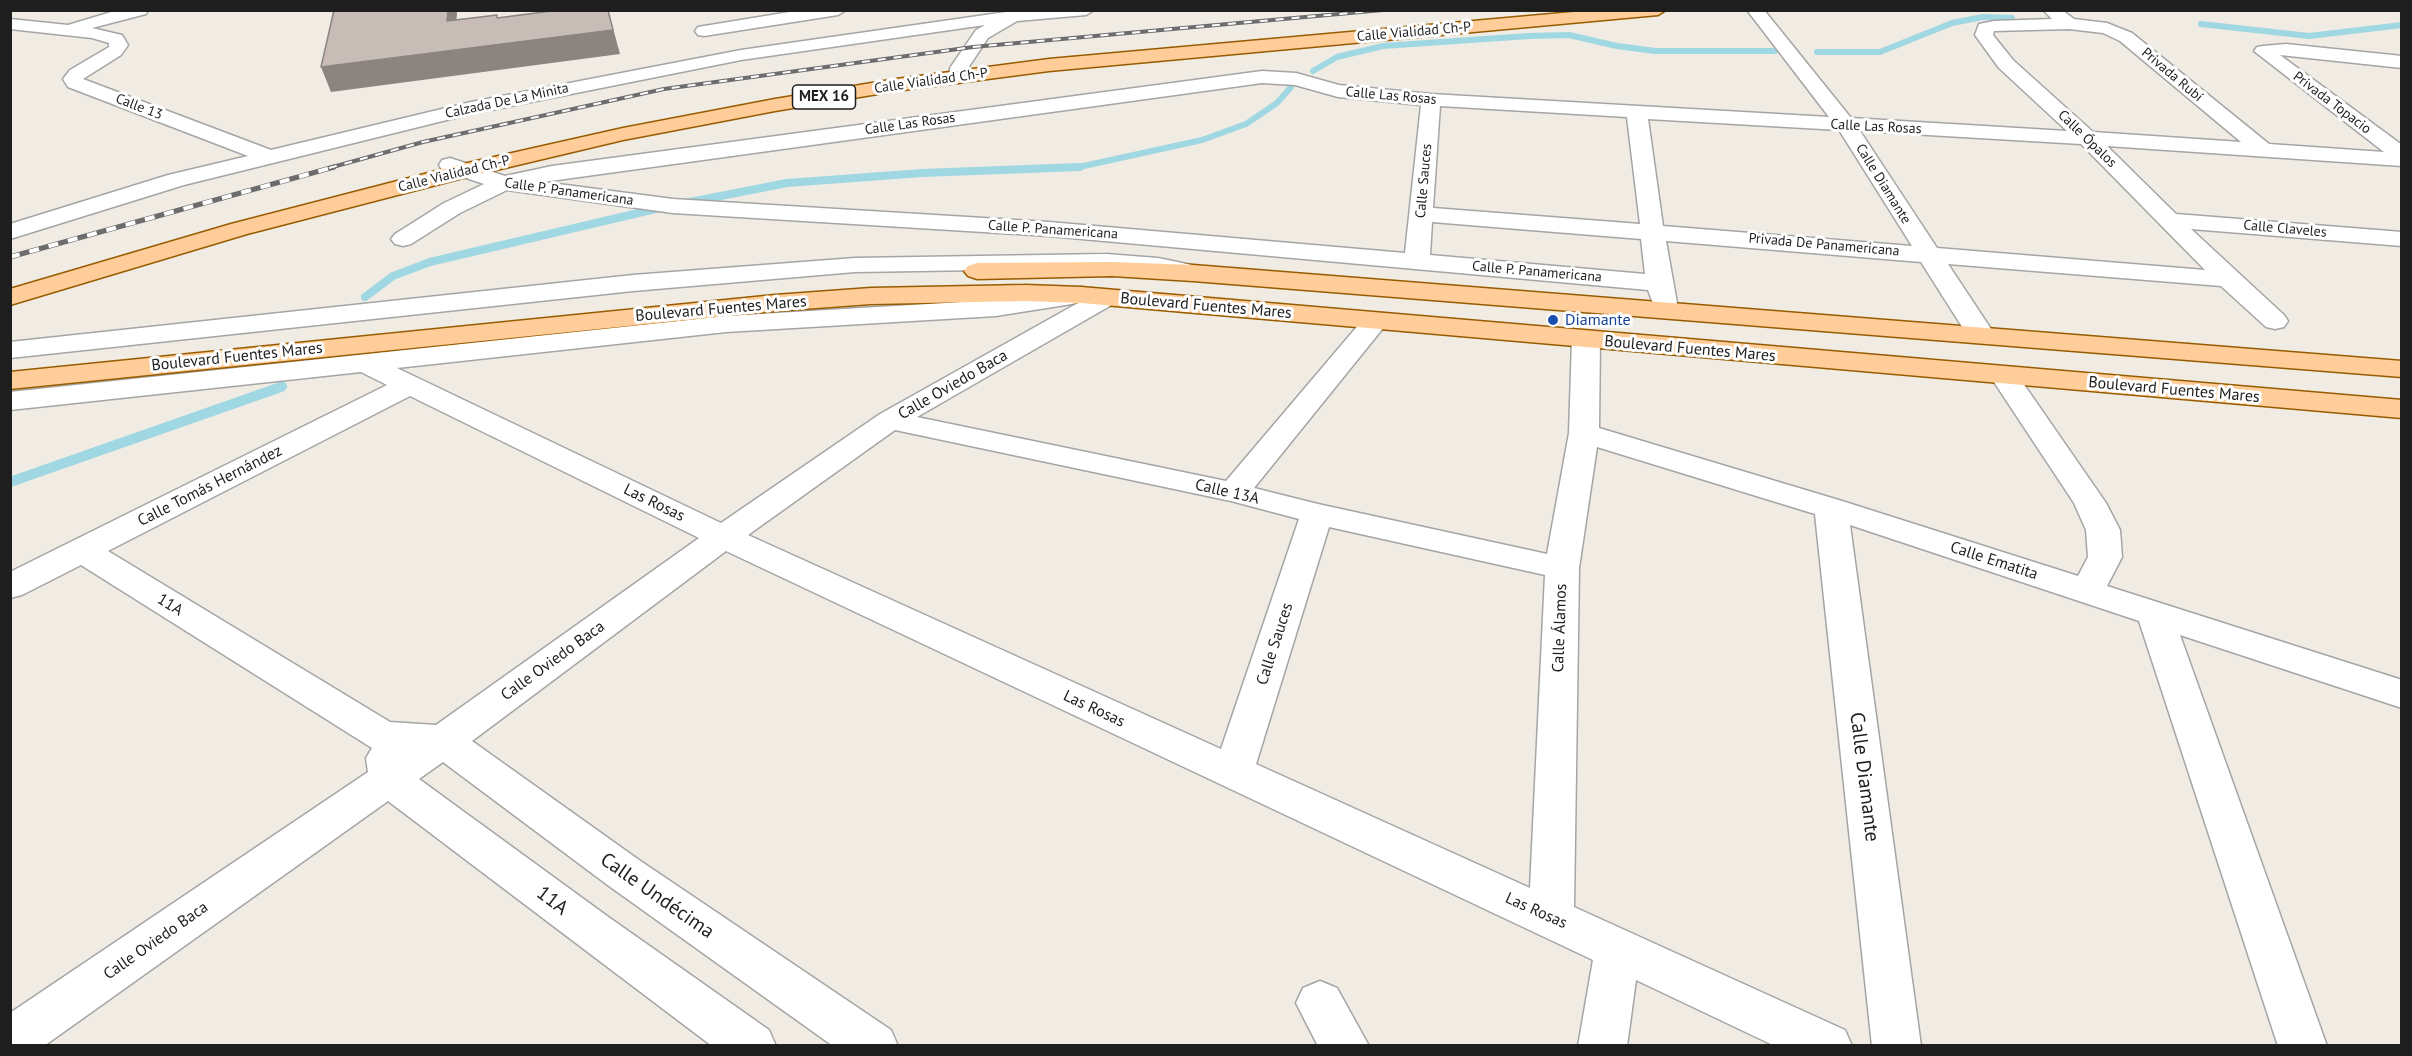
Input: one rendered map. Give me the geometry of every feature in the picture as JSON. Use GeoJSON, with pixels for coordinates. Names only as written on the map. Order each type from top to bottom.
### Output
{"type":"FeatureCollection","features":[{"type":"Feature","properties":{"kind":"main road","name":"Calle Vialidad Ch-P"},"geometry":{"type":"LineString","coordinates":[[10,285],[234,219],[457,168],[623,134],[959,73],[1027,57],[1562,10]]}},
{"type":"Feature","properties":{"kind":"main road","name":"Calle Vialidad Ch-P"},"geometry":{"type":"LineString","coordinates":[[959,73],[1658,10]]}},
{"type":"Feature","properties":{"kind":"main road","name":"Calle Vialidad Ch-P"},"geometry":{"type":"LineString","coordinates":[[10,297],[239,229],[457,168]]}},
{"type":"Feature","properties":{"kind":"main road","name":"Boulevard Fuentes Mares"},"geometry":{"type":"LineString","coordinates":[[10,381],[767,293],[927,272],[1112,269],[1193,273],[2402,369]]}},
{"type":"Feature","properties":{"kind":"main road","name":"Boulevard Fuentes Mares"},"geometry":{"type":"LineString","coordinates":[[10,361],[767,293],[872,296],[969,293],[1094,296],[2402,409]]}},
{"type":"Feature","properties":{"kind":"street"},"geometry":{"type":"LineString","coordinates":[[22,41],[140,10]]}},
{"type":"Feature","properties":{"kind":"street"},"geometry":{"type":"LineString","coordinates":[[714,47],[699,25],[838,10]]}},
{"type":"Feature","properties":{"kind":"street","name":"Calzada De La Minita"},"geometry":{"type":"LineString","coordinates":[[10,232],[176,180],[267,156],[471,108],[623,76],[741,55],[1022,13],[1086,10]]}},
{"type":"Feature","properties":{"kind":"street","name":"Calle Diamante"},"geometry":{"type":"LineString","coordinates":[[1755,10],[1846,125],[1926,254],[1980,335]]}},
{"type":"Feature","properties":{"kind":"street"},"geometry":{"type":"LineString","coordinates":[[2051,10],[2069,24]]}},
{"type":"Feature","properties":{"kind":"street"},"geometry":{"type":"LineString","coordinates":[[959,73],[982,34],[1022,13]]}},
{"type":"Feature","properties":{"kind":"street"},"geometry":{"type":"LineString","coordinates":[[10,24],[66,30]]}},
{"type":"Feature","properties":{"kind":"street","name":"Calle Ópalos"},"geometry":{"type":"LineString","coordinates":[[2069,24],[1994,26],[1985,28],[1984,35],[2007,64],[2087,138],[2228,279],[2275,321]]}},
{"type":"Feature","properties":{"kind":"street","name":"Privada Rubí"},"geometry":{"type":"LineString","coordinates":[[2069,24],[2107,28],[2126,37],[2264,151]]}},
{"type":"Feature","properties":{"kind":"street","name":"Calle 13"},"geometry":{"type":"LineString","coordinates":[[66,30],[116,39],[119,45],[115,51],[77,74],[75,82],[267,156]]}},
{"type":"Feature","properties":{"kind":"street","name":"Privada Topacio"},"geometry":{"type":"LineString","coordinates":[[2402,62],[2305,50],[2264,51],[2402,158]]}},
{"type":"Feature","properties":{"kind":"street","name":"Calle Las Rosas"},"geometry":{"type":"LineString","coordinates":[[403,239],[452,208],[504,183],[552,173],[1251,78],[1288,78],[1338,91],[1431,100],[2402,158]]}},
{"type":"Feature","properties":{"kind":"street","name":"Calle Sauces"},"geometry":{"type":"LineString","coordinates":[[1417,261],[1431,100]]}},
{"type":"Feature","properties":{"kind":"street"},"geometry":{"type":"LineString","coordinates":[[1637,114],[1659,283],[1666,310]]}},
{"type":"Feature","properties":{"kind":"street","name":"Calle P. Panamericana"},"geometry":{"type":"LineString","coordinates":[[457,168],[504,183],[672,206],[1049,229],[1659,283]]}},
{"type":"Feature","properties":{"kind":"street","name":"Privada De Panamericana"},"geometry":{"type":"LineString","coordinates":[[1421,214],[2228,279]]}},
{"type":"Feature","properties":{"kind":"street","name":"Calle Claveles"},"geometry":{"type":"LineString","coordinates":[[2168,220],[2402,239]]}},
{"type":"Feature","properties":{"kind":"street"},"geometry":{"type":"LineString","coordinates":[[2370,236],[2402,255]]}},
{"type":"Feature","properties":{"kind":"street"},"geometry":{"type":"LineString","coordinates":[[10,350],[622,284],[855,265],[1106,261],[1158,265],[1193,273]]}},
{"type":"Feature","properties":{"kind":"street"},"geometry":{"type":"LineString","coordinates":[[10,401],[726,324],[996,308],[1094,296]]}},
{"type":"Feature","properties":{"kind":"street","name":"Calle Oviedo Baca"},"geometry":{"type":"LineString","coordinates":[[10,1041],[443,741],[723,537],[890,420],[1094,296]]}},
{"type":"Feature","properties":{"kind":"street"},"geometry":{"type":"LineString","coordinates":[[1234,492],[1376,322]]}},
{"type":"Feature","properties":{"kind":"street","name":"Calle Álamos"},"geometry":{"type":"LineString","coordinates":[[1551,918],[1562,568],[1584,433],[1586,340]]}},
{"type":"Feature","properties":{"kind":"street","name":"Las Rosas"},"geometry":{"type":"LineString","coordinates":[[365,363],[723,537],[1233,773],[1618,947],[1828,1046]]}},
{"type":"Feature","properties":{"kind":"street"},"geometry":{"type":"LineString","coordinates":[[2004,376],[2090,503],[2103,530],[2105,557],[2087,591]]}},
{"type":"Feature","properties":{"kind":"street","name":"Calle Tomás Hernández"},"geometry":{"type":"LineString","coordinates":[[10,587],[409,386]]}},
{"type":"Feature","properties":{"kind":"street","name":"Calle 13A"},"geometry":{"type":"LineString","coordinates":[[890,420],[1234,492],[1317,514],[1562,568]]}},
{"type":"Feature","properties":{"kind":"street","name":"Calle Ematita"},"geometry":{"type":"LineString","coordinates":[[1584,433],[1831,508],[2402,694]]}},
{"type":"Feature","properties":{"kind":"street","name":"Calle Diamante"},"geometry":{"type":"LineString","coordinates":[[1831,508],[1897,1046]]}},
{"type":"Feature","properties":{"kind":"street","name":"Calle Sauces"},"geometry":{"type":"LineString","coordinates":[[1233,773],[1317,514]]}},
{"type":"Feature","properties":{"kind":"street","name":"11A"},"geometry":{"type":"LineString","coordinates":[[81,550],[382,736],[443,741]]}},
{"type":"Feature","properties":{"kind":"street"},"geometry":{"type":"LineString","coordinates":[[2154,612],[2303,1046]]}},
{"type":"Feature","properties":{"kind":"street"},"geometry":{"type":"LineString","coordinates":[[382,736],[389,779]]}},
{"type":"Feature","properties":{"kind":"street","name":"Calle Undécima"},"geometry":{"type":"LineString","coordinates":[[443,741],[624,873],[874,1046]]}},
{"type":"Feature","properties":{"kind":"street","name":"11A"},"geometry":{"type":"LineString","coordinates":[[389,779],[591,930],[752,1046]]}},
{"type":"Feature","properties":{"kind":"street"},"geometry":{"type":"LineString","coordinates":[[1602,1046],[1618,947]]}},
{"type":"Feature","properties":{"kind":"street"},"geometry":{"type":"LineString","coordinates":[[1320,1003],[1345,1046]]}},
{"type":"Feature","properties":{"kind":"building"},"geometry":{"type":"Polygon","coordinates":[[[334,10],[448,10],[447,21],[497,15],[497,18],[559,10],[608,10],[613,30],[321,67],[334,10]]]}},
{"type":"Feature","properties":{"kind":"waterway"},"geometry":{"type":"LineString","coordinates":[[1817,52],[1880,52],[1952,23],[1983,17],[2012,18]]}},
{"type":"Feature","properties":{"kind":"waterway"},"geometry":{"type":"LineString","coordinates":[[2201,24],[2309,36],[2402,25]]}},
{"type":"Feature","properties":{"kind":"waterway"},"geometry":{"type":"LineString","coordinates":[[1313,71],[1337,57],[1383,46],[1529,36],[1569,35],[1617,46],[1655,51],[1775,51]]}},
{"type":"Feature","properties":{"kind":"waterway"},"geometry":{"type":"LineString","coordinates":[[1046,168],[1079,167],[1202,140],[1246,124],[1277,103],[1291,87]]}},
{"type":"Feature","properties":{"kind":"waterway"},"geometry":{"type":"LineString","coordinates":[[685,203],[787,183],[922,173],[1080,167]]}},
{"type":"Feature","properties":{"kind":"waterway"},"geometry":{"type":"LineString","coordinates":[[365,297],[393,276],[430,262],[664,207]]}},
{"type":"Feature","properties":{"kind":"waterway"},"geometry":{"type":"LineString","coordinates":[[277,388],[283,386]]}},
{"type":"Feature","properties":{"kind":"waterway"},"geometry":{"type":"LineString","coordinates":[[10,482],[281,387]]}},
{"type":"Feature","properties":{"kind":"railway"},"geometry":{"type":"LineString","coordinates":[[329,168],[423,142],[664,89],[973,47],[1383,10]]}},
{"type":"Feature","properties":{"kind":"railway"},"geometry":{"type":"LineString","coordinates":[[10,257],[334,167]]}},
{"type":"Feature","properties":{"kind":"place","name":"Diamante"},"geometry":{"type":"Point","coordinates":[1553,320]}}]}
